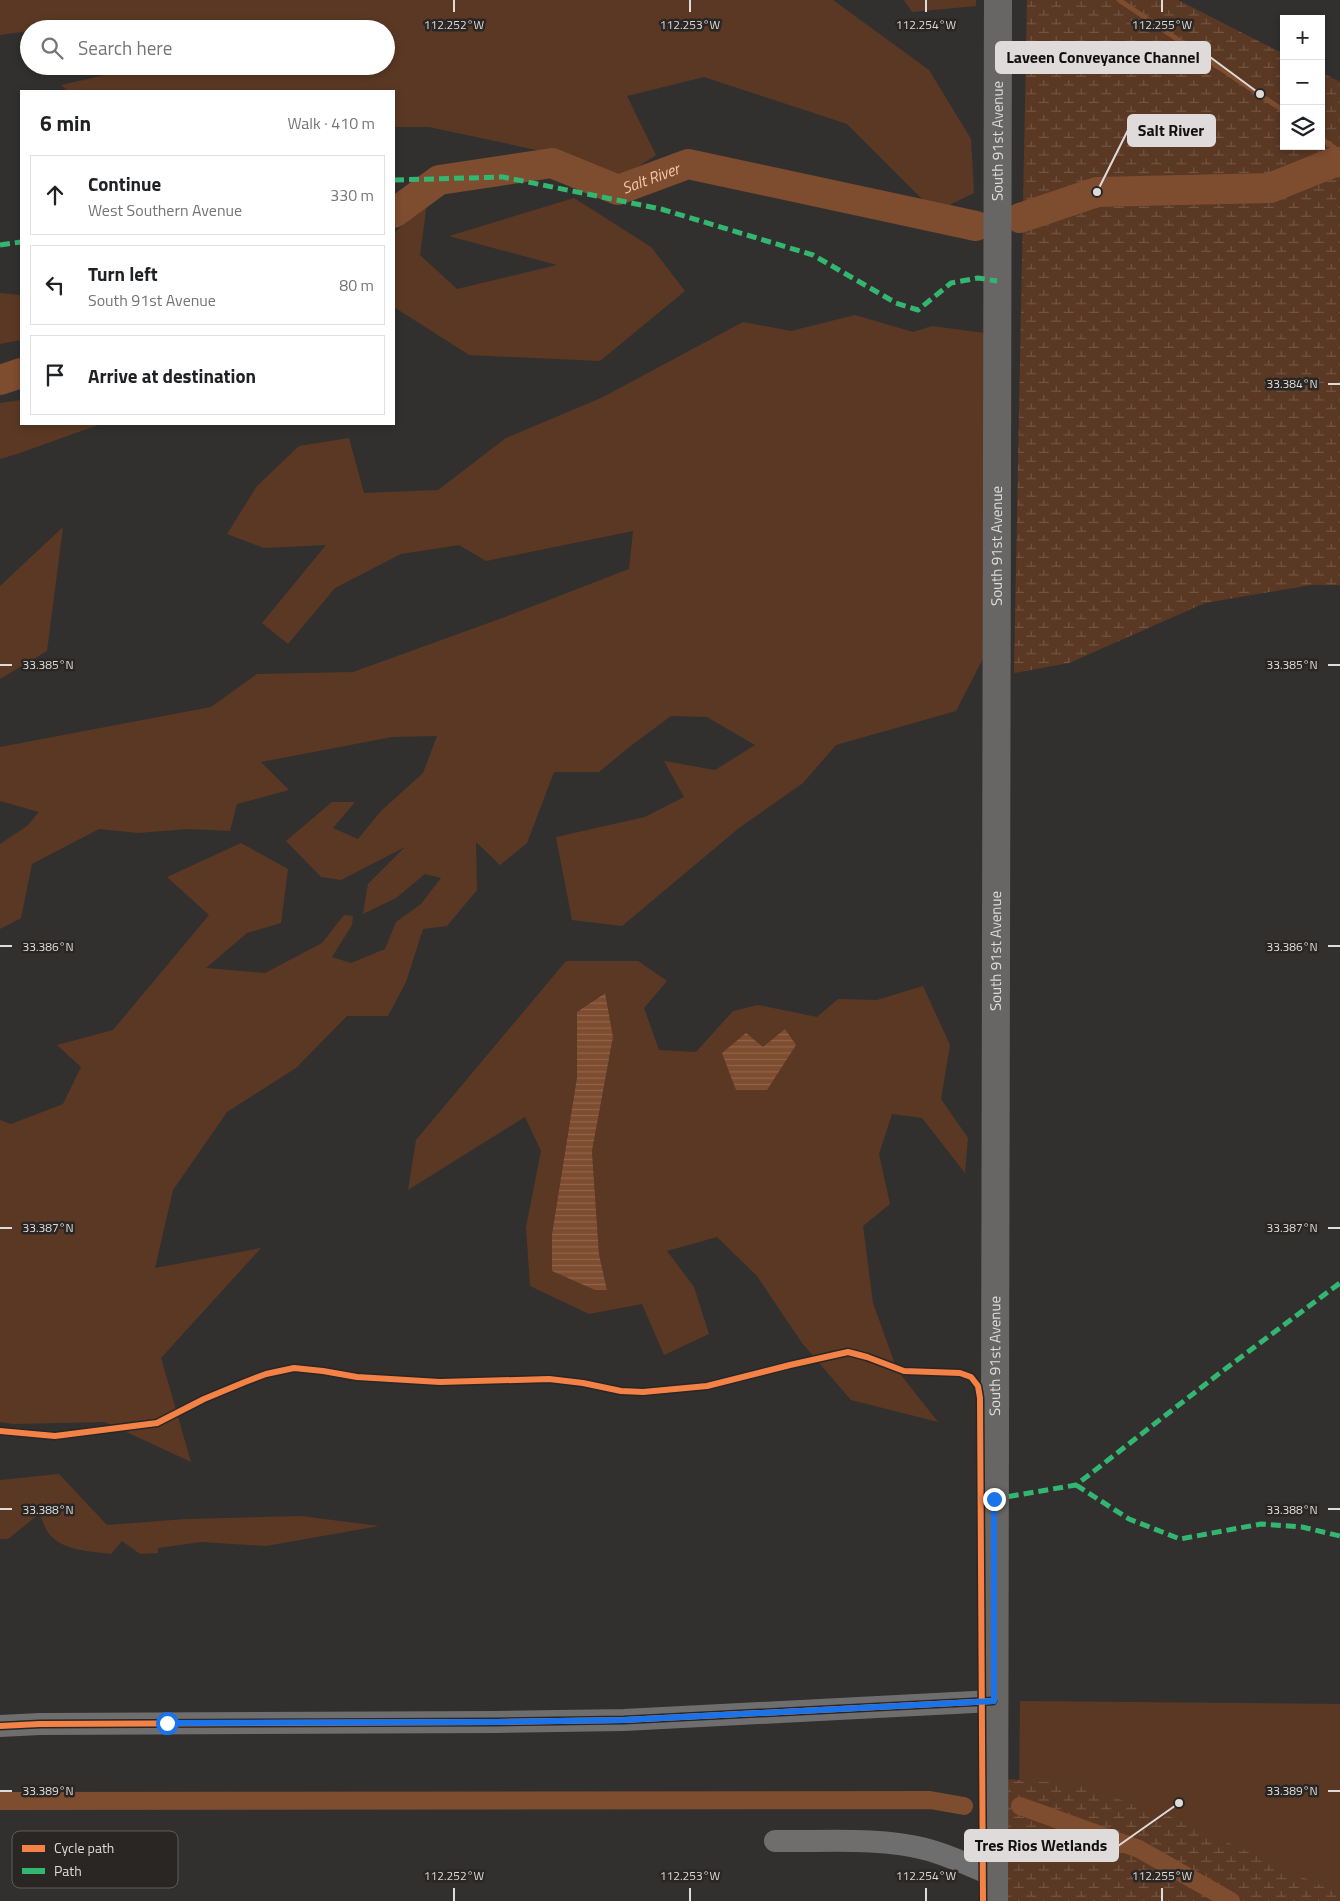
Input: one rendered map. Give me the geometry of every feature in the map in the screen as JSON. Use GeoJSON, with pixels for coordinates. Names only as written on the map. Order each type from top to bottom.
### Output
{"type":"FeatureCollection","features":[{"type":"Feature","properties":{"kind":"main road","name":"South 91st Avenue"},"geometry":{"type":"LineString","coordinates":[[994,1880],[998,0]]}},
{"type":"Feature","properties":{"kind":"street"},"geometry":{"type":"LineString","coordinates":[[0,1726],[40,1724],[624,1720],[994,1701]]}},
{"type":"Feature","properties":{"kind":"street"},"geometry":{"type":"LineString","coordinates":[[775,1841],[886,1843],[924,1848],[947,1855],[994,1880]]}},
{"type":"Feature","properties":{"kind":"green space"},"geometry":{"type":"Polygon","coordinates":[[[0,0],[833,0],[929,70],[971,139],[974,193],[935,212],[847,124],[704,77],[627,96],[656,155],[622,177],[555,154],[429,127],[395,127],[395,90],[67,90],[61,85],[105,75],[395,75],[395,20],[20,20],[20,32],[0,35],[0,0]]]}},
{"type":"Feature","properties":{"kind":"green space"},"geometry":{"type":"Polygon","coordinates":[[[904,0],[976,0],[976,6],[912,12],[904,0]]]}},
{"type":"Feature","properties":{"kind":"green space"},"geometry":{"type":"Polygon","coordinates":[[[1027,0],[1178,0],[1280,52],[1280,150],[1325,150],[1325,74],[1340,82],[1340,585],[1311,585],[1205,603],[1069,663],[1014,673],[1027,0]]]}},
{"type":"Feature","properties":{"kind":"green space"},"geometry":{"type":"Polygon","coordinates":[[[574,198],[651,247],[685,291],[600,361],[469,355],[395,308],[395,232],[427,203],[420,255],[457,289],[557,265],[449,236],[574,198]]]}},
{"type":"Feature","properties":{"kind":"green space"},"geometry":{"type":"Polygon","coordinates":[[[0,293],[20,295],[20,340],[0,344],[0,293]]]}},
{"type":"Feature","properties":{"kind":"green space"},"geometry":{"type":"Polygon","coordinates":[[[855,315],[913,332],[932,326],[985,333],[988,649],[956,711],[836,745],[803,783],[739,828],[622,926],[572,920],[556,837],[645,817],[684,797],[664,761],[715,770],[755,745],[707,717],[671,716],[599,772],[554,772],[527,843],[500,865],[476,842],[477,890],[447,926],[423,929],[406,982],[388,1016],[347,1016],[296,1068],[227,1112],[173,1190],[155,1268],[261,1248],[161,1358],[191,1462],[105,1422],[13,1424],[0,1422],[0,1120],[11,1124],[63,1104],[81,1067],[57,1045],[113,1030],[209,915],[167,877],[241,843],[288,869],[281,923],[247,933],[206,968],[265,973],[322,943],[344,915],[353,916],[352,925],[332,957],[351,963],[385,949],[396,922],[421,904],[441,878],[425,874],[396,898],[363,914],[368,884],[405,847],[341,880],[321,877],[286,841],[332,802],[355,802],[333,828],[358,839],[381,811],[423,773],[437,736],[392,737],[261,762],[289,790],[237,804],[230,831],[188,829],[138,833],[99,829],[32,864],[21,918],[0,929],[0,844],[27,826],[39,812],[0,801],[0,747],[211,707],[257,674],[353,672],[505,617],[629,569],[633,531],[486,561],[459,545],[401,554],[335,588],[288,644],[262,623],[326,545],[264,548],[227,534],[257,486],[299,446],[349,438],[364,493],[438,490],[506,438],[601,398],[743,322],[791,331],[855,315]]]}},
{"type":"Feature","properties":{"kind":"green space"},"geometry":{"type":"Polygon","coordinates":[[[20,400],[20,425],[98,425],[0,459],[0,403],[20,400]]]}},
{"type":"Feature","properties":{"kind":"green space"},"geometry":{"type":"Polygon","coordinates":[[[63,527],[47,651],[0,679],[0,586],[63,527]]]}},
{"type":"Feature","properties":{"kind":"green space"},"geometry":{"type":"Polygon","coordinates":[[[566,961],[638,961],[667,981],[644,1008],[659,1050],[696,1052],[733,1011],[758,1005],[817,1017],[838,999],[877,1000],[923,986],[950,1045],[941,1099],[968,1138],[965,1173],[922,1118],[892,1114],[879,1154],[890,1204],[863,1226],[873,1303],[897,1370],[938,1422],[851,1400],[802,1343],[757,1276],[717,1237],[667,1251],[694,1287],[709,1334],[664,1355],[642,1304],[589,1314],[530,1286],[526,1227],[541,1151],[525,1117],[408,1190],[416,1140],[566,961]],[[604,993],[577,1012],[577,1077],[552,1234],[552,1271],[607,1290],[599,1254],[592,1151],[613,1037],[604,993]]]}},
{"type":"Feature","properties":{"kind":"green space"},"geometry":{"type":"Polygon","coordinates":[[[59,1474],[107,1525],[186,1519],[301,1516],[379,1526],[266,1546],[201,1542],[158,1548],[158,1553],[140,1554],[122,1541],[111,1554],[78,1549],[63,1544],[50,1535],[39,1514],[8,1539],[0,1539],[0,1480],[59,1474]]]}},
{"type":"Feature","properties":{"kind":"green space"},"geometry":{"type":"Polygon","coordinates":[[[1020,1701],[1340,1704],[1340,1901],[1018,1901],[1020,1701]]]}},
{"type":"Feature","properties":{"kind":"green space"},"geometry":{"type":"Polygon","coordinates":[[[1006,1779],[1074,1784],[1174,1818],[1340,1894],[1340,1901],[1007,1901],[1006,1779]]]}},
{"type":"Feature","properties":{"kind":"shaded area"},"geometry":{"type":"Polygon","coordinates":[[[605,993],[613,1037],[592,1151],[599,1254],[607,1290],[595,1290],[552,1271],[552,1234],[577,1077],[577,1012],[605,993]]]}},
{"type":"Feature","properties":{"kind":"shaded area"},"geometry":{"type":"Polygon","coordinates":[[[785,1029],[796,1045],[767,1090],[736,1090],[722,1053],[746,1033],[763,1047],[785,1029]]]}},
{"type":"Feature","properties":{"kind":"waterway"},"geometry":{"type":"LineString","coordinates":[[1119,0],[1280,108]]}},
{"type":"Feature","properties":{"kind":"waterway"},"geometry":{"type":"LineString","coordinates":[[1325,141],[1340,152]]}},
{"type":"Feature","properties":{"kind":"waterway","name":"Salt River"},"geometry":{"type":"LineString","coordinates":[[1020,218],[1097,192],[1270,188],[1332,163],[1340,162]]}},
{"type":"Feature","properties":{"kind":"waterway","name":"Salt River"},"geometry":{"type":"LineString","coordinates":[[395,212],[439,180],[552,163],[618,190],[688,164],[976,226]]}},
{"type":"Feature","properties":{"kind":"waterway","name":"Salt River"},"geometry":{"type":"LineString","coordinates":[[0,380],[20,373]]}},
{"type":"Feature","properties":{"kind":"waterway"},"geometry":{"type":"LineString","coordinates":[[0,1801],[930,1800],[964,1806]]}},
{"type":"Feature","properties":{"kind":"waterway"},"geometry":{"type":"LineString","coordinates":[[1020,1806],[1139,1849],[1231,1901]]}},
{"type":"Feature","properties":{"kind":"marked path"},"geometry":{"type":"LineString","coordinates":[[395,180],[503,177],[661,209],[813,255],[896,303],[918,310],[951,283],[978,278],[997,281]]}},
{"type":"Feature","properties":{"kind":"marked path"},"geometry":{"type":"LineString","coordinates":[[0,245],[20,242]]}},
{"type":"Feature","properties":{"kind":"marked path"},"geometry":{"type":"LineString","coordinates":[[994,1499],[1076,1485],[1340,1283]]}},
{"type":"Feature","properties":{"kind":"marked path"},"geometry":{"type":"LineString","coordinates":[[1076,1485],[1129,1519],[1180,1539],[1261,1524],[1302,1527],[1340,1536]]}},
{"type":"Feature","properties":{"kind":"cycle path"},"geometry":{"type":"LineString","coordinates":[[0,1431],[55,1436],[157,1423],[204,1399],[245,1382],[266,1374],[294,1368],[357,1377],[440,1382],[549,1379],[583,1383],[621,1391],[643,1392],[707,1386],[848,1352],[904,1371],[960,1373],[971,1377],[978,1386],[980,1398],[983,1901]]}},
{"type":"Feature","properties":{"kind":"cycle path"},"geometry":{"type":"LineString","coordinates":[[0,1726],[40,1724],[624,1720],[993,1701]]}},
{"type":"Feature","properties":{"kind":"place","name":"Laveen Conveyance Channel"},"geometry":{"type":"Point","coordinates":[1260,94]}},
{"type":"Feature","properties":{"kind":"place","name":"Salt River"},"geometry":{"type":"Point","coordinates":[1097,192]}},
{"type":"Feature","properties":{"kind":"place","name":"Tres Rios Wetlands"},"geometry":{"type":"Point","coordinates":[1179,1803]}},
{"type":"Feature","properties":{"kind":"route"},"geometry":{"type":"LineString","coordinates":[[167,1723],[624,1720],[994,1701],[994,1499]]}}]}
